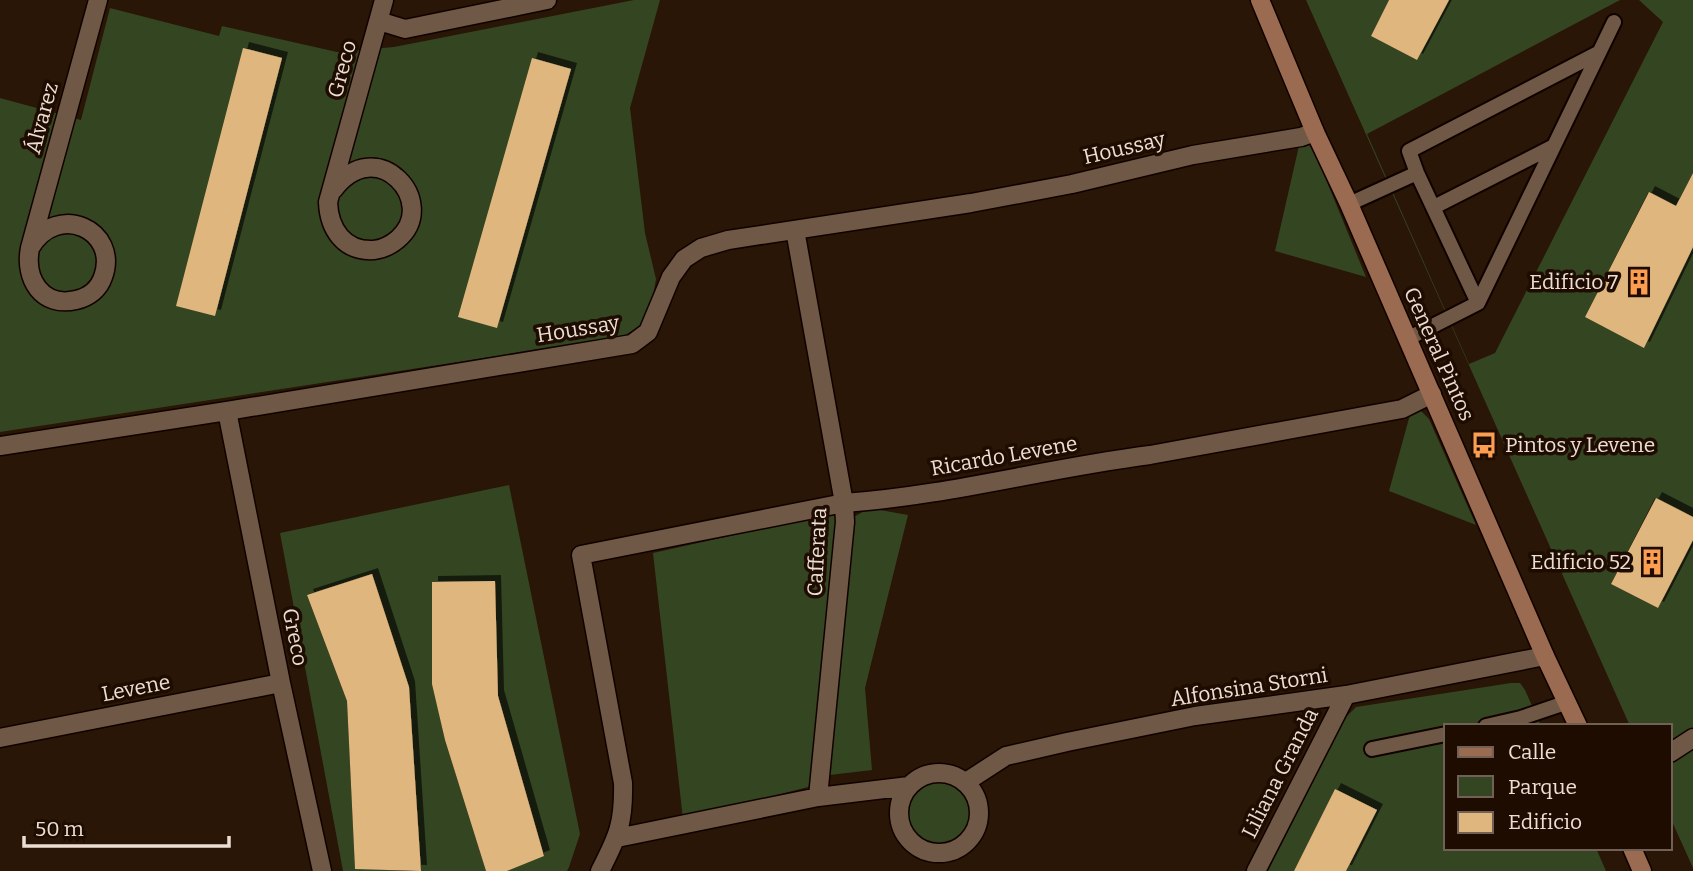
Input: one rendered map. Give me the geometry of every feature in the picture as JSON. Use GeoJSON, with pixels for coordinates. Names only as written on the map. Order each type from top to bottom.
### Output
{"type":"FeatureCollection","features":[{"type":"Feature","properties":{"kind":"street","name":"Álvarez"},"geometry":{"type":"LineString","coordinates":[[30,248],[36,237],[58,224],[72,223],[84,227],[95,234],[106,258],[101,283],[92,293],[81,299],[68,302],[55,300],[44,295],[35,285],[29,274],[27,261],[30,248],[98,0]]}},
{"type":"Feature","properties":{"kind":"street","name":"Greco"},"geometry":{"type":"LineString","coordinates":[[332,190],[341,178],[352,170],[380,168],[393,174],[410,196],[412,210],[409,223],[402,236],[391,245],[379,250],[366,250],[352,247],[341,239],[333,229],[329,216],[328,202],[384,0]]}},
{"type":"Feature","properties":{"kind":"street"},"geometry":{"type":"LineString","coordinates":[[379,21],[405,29],[547,0]]}},
{"type":"Feature","properties":{"kind":"street","name":"General Pintos"},"geometry":{"type":"LineString","coordinates":[[1260,0],[1315,132],[1577,724]]}},
{"type":"Feature","properties":{"kind":"street","name":"Houssay"},"geometry":{"type":"LineString","coordinates":[[0,446],[632,344],[648,332],[671,277],[684,259],[701,248],[728,240],[971,203],[1072,184],[1193,155],[1301,137],[1315,132]]}},
{"type":"Feature","properties":{"kind":"street","name":"Cafferata"},"geometry":{"type":"LineString","coordinates":[[795,230],[844,503],[845,522],[818,796]]}},
{"type":"Feature","properties":{"kind":"street","name":"Ricardo Levene"},"geometry":{"type":"LineString","coordinates":[[617,838],[624,812],[624,783],[581,555],[844,503],[1034,476],[1110,460],[1402,409],[1432,394]]}},
{"type":"Feature","properties":{"kind":"street","name":"Greco"},"geometry":{"type":"LineString","coordinates":[[228,411],[281,683],[322,871]]}},
{"type":"Feature","properties":{"kind":"street","name":"Alfonsina Storni"},"geometry":{"type":"LineString","coordinates":[[966,782],[1006,757],[1055,745],[1195,716],[1346,695],[1545,656]]}},
{"type":"Feature","properties":{"kind":"street","name":"Levene"},"geometry":{"type":"LineString","coordinates":[[0,738],[281,683]]}},
{"type":"Feature","properties":{"kind":"street","name":"Liliana Granda"},"geometry":{"type":"LineString","coordinates":[[1256,871],[1346,695]]}},
{"type":"Feature","properties":{"kind":"street"},"geometry":{"type":"LineString","coordinates":[[1672,752],[1693,738]]}},
{"type":"Feature","properties":{"kind":"street"},"geometry":{"type":"LineString","coordinates":[[943,772],[966,782],[979,804],[980,817],[970,840],[948,853],[923,850],[912,843],[904,834],[898,809],[909,786],[930,773],[943,772]]}},
{"type":"Feature","properties":{"kind":"street"},"geometry":{"type":"LineString","coordinates":[[600,871],[617,838],[818,796],[909,786]]}},
{"type":"Feature","properties":{"kind":"street"},"geometry":{"type":"LineString","coordinates":[[1633,850],[1642,871]]}},
{"type":"Feature","properties":{"kind":"lane"},"geometry":{"type":"LineString","coordinates":[[1408,339],[1478,303],[1614,22]]}},
{"type":"Feature","properties":{"kind":"lane"},"geometry":{"type":"LineString","coordinates":[[1478,303],[1409,151],[1598,53]]}},
{"type":"Feature","properties":{"kind":"lane"},"geometry":{"type":"LineString","coordinates":[[1434,207],[1554,146]]}},
{"type":"Feature","properties":{"kind":"lane"},"geometry":{"type":"LineString","coordinates":[[1349,204],[1417,173]]}},
{"type":"Feature","properties":{"kind":"lane"},"geometry":{"type":"LineString","coordinates":[[1495,724],[1568,702]]}},
{"type":"Feature","properties":{"kind":"lane"},"geometry":{"type":"LineString","coordinates":[[1373,749],[1444,734]]}},
{"type":"Feature","properties":{"kind":"green space"},"geometry":{"type":"Polygon","coordinates":[[[634,0],[660,0],[630,108],[645,233],[656,279],[652,303],[640,326],[622,337],[0,432],[0,98],[81,120],[110,8],[219,36],[222,26],[337,52],[394,47],[634,0]]]}},
{"type":"Feature","properties":{"kind":"green space"},"geometry":{"type":"Polygon","coordinates":[[[1306,0],[1389,0],[1371,36],[1417,60],[1449,0],[1620,0],[1367,134],[1469,364],[1495,353],[1663,22],[1639,0],[1693,0],[1693,173],[1676,206],[1648,193],[1585,317],[1644,347],[1693,247],[1693,517],[1655,498],[1611,584],[1658,608],[1693,540],[1693,868],[1672,821],[1672,724],[1629,724],[1306,0]]]}},
{"type":"Feature","properties":{"kind":"green space"},"geometry":{"type":"Polygon","coordinates":[[[1301,137],[1316,155],[1366,277],[1275,251],[1301,137]]]}},
{"type":"Feature","properties":{"kind":"green space"},"geometry":{"type":"Polygon","coordinates":[[[1419,409],[1429,419],[1476,525],[1389,491],[1411,411],[1419,409]]]}},
{"type":"Feature","properties":{"kind":"green space"},"geometry":{"type":"Polygon","coordinates":[[[509,485],[580,834],[569,867],[567,871],[507,871],[544,855],[498,696],[495,582],[432,582],[433,684],[445,740],[486,871],[421,871],[409,687],[372,574],[307,595],[347,701],[355,868],[408,871],[343,871],[280,533],[509,485]]]}},
{"type":"Feature","properties":{"kind":"green space"},"geometry":{"type":"Polygon","coordinates":[[[869,508],[908,515],[865,688],[872,770],[830,775],[824,771],[851,525],[854,517],[869,508]]]}},
{"type":"Feature","properties":{"kind":"green space"},"geometry":{"type":"Polygon","coordinates":[[[833,513],[839,520],[812,786],[683,819],[653,553],[833,513]]]}},
{"type":"Feature","properties":{"kind":"green space"},"geometry":{"type":"Polygon","coordinates":[[[1520,683],[1540,724],[1444,724],[1444,850],[1597,850],[1606,871],[1346,871],[1376,810],[1335,789],[1294,871],[1268,871],[1346,717],[1356,707],[1520,683]]]}},
{"type":"Feature","properties":{"kind":"green space"},"geometry":{"type":"Polygon","coordinates":[[[939,779],[952,782],[962,789],[969,799],[972,812],[969,825],[962,835],[952,842],[939,845],[926,842],[916,835],[909,825],[906,812],[909,799],[916,789],[926,782],[939,779]]]}},
{"type":"Feature","properties":{"kind":"building"},"geometry":{"type":"Polygon","coordinates":[[[1389,0],[1449,0],[1417,60],[1371,36],[1389,0]]]}},
{"type":"Feature","properties":{"kind":"building"},"geometry":{"type":"Polygon","coordinates":[[[243,48],[282,58],[215,316],[176,306],[243,48]]]}},
{"type":"Feature","properties":{"kind":"building"},"geometry":{"type":"Polygon","coordinates":[[[532,58],[571,69],[497,328],[458,317],[532,58]]]}},
{"type":"Feature","properties":{"kind":"building","name":"Edificio 7"},"geometry":{"type":"Polygon","coordinates":[[[1693,173],[1693,247],[1644,348],[1585,317],[1649,192],[1676,206],[1693,173]]]}},
{"type":"Feature","properties":{"kind":"building","name":"Edificio 52"},"geometry":{"type":"Polygon","coordinates":[[[1656,498],[1693,517],[1693,540],[1658,608],[1611,584],[1656,498]]]}},
{"type":"Feature","properties":{"kind":"building"},"geometry":{"type":"Polygon","coordinates":[[[372,574],[409,687],[421,871],[355,869],[347,701],[307,595],[372,574]]]}},
{"type":"Feature","properties":{"kind":"building"},"geometry":{"type":"Polygon","coordinates":[[[495,581],[498,696],[544,856],[507,871],[486,871],[445,740],[432,684],[432,582],[495,581]]]}},
{"type":"Feature","properties":{"kind":"building"},"geometry":{"type":"Polygon","coordinates":[[[1335,789],[1377,810],[1346,871],[1294,871],[1335,789]]]}},
{"type":"Feature","properties":{"kind":"place","name":"Edificio 7"},"geometry":{"type":"Point","coordinates":[1639,282]}},
{"type":"Feature","properties":{"kind":"place","name":"Pintos y Levene"},"geometry":{"type":"Point","coordinates":[1484,445]}},
{"type":"Feature","properties":{"kind":"place","name":"Edificio 52"},"geometry":{"type":"Point","coordinates":[1652,562]}}]}
